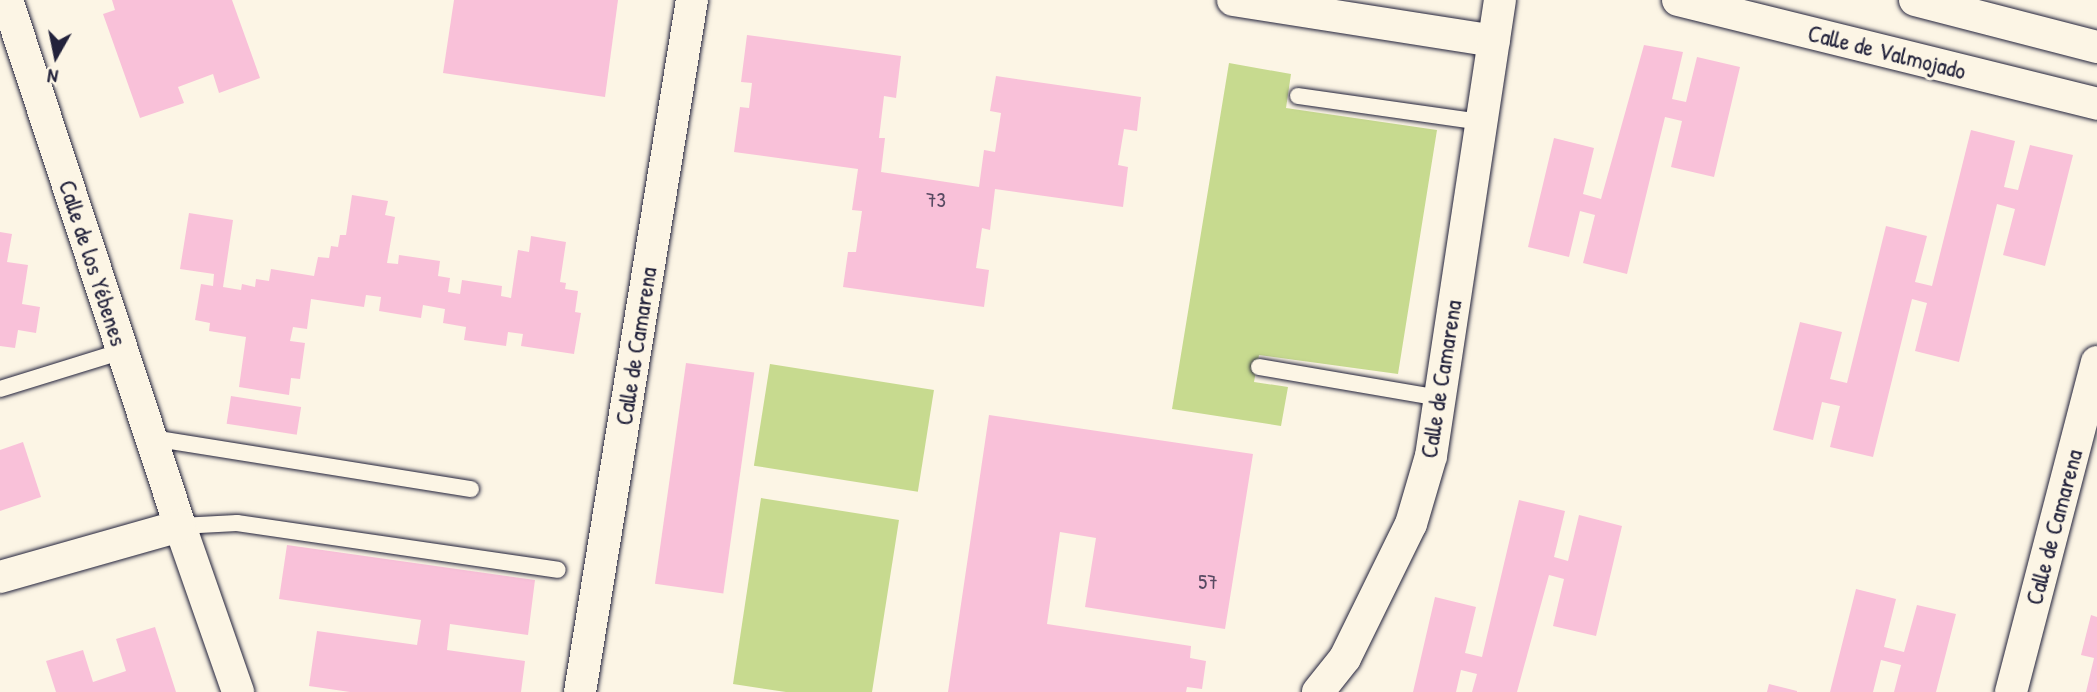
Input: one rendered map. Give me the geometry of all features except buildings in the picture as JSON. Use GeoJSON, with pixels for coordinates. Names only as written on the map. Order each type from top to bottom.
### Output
{"type":"FeatureCollection","features":[{"type":"Feature","properties":{"kind":"street","name":"Calle de los Yébenes"},"geometry":{"type":"LineString","coordinates":[[7,0],[180,526],[238,692]]}},
{"type":"Feature","properties":{"kind":"street","name":"Calle de Camarena"},"geometry":{"type":"LineString","coordinates":[[580,692],[692,0]]}},
{"type":"Feature","properties":{"kind":"street"},"geometry":{"type":"LineString","coordinates":[[1233,0],[1494,41]]}},
{"type":"Feature","properties":{"kind":"street","name":"Calle de Camarena"},"geometry":{"type":"LineString","coordinates":[[1318,692],[1345,658],[1411,524],[1431,456],[1500,0]]}},
{"type":"Feature","properties":{"kind":"street","name":"Calle de Valmojado"},"geometry":{"type":"LineString","coordinates":[[1678,0],[2097,104]]}},
{"type":"Feature","properties":{"kind":"street"},"geometry":{"type":"LineString","coordinates":[[1915,0],[2097,47]]}},
{"type":"Feature","properties":{"kind":"street","name":"Calle de Camarena"},"geometry":{"type":"LineString","coordinates":[[2011,692],[2097,362]]}},
{"type":"Feature","properties":{"kind":"street"},"geometry":{"type":"LineString","coordinates":[[0,577],[180,526]]}},
{"type":"Feature","properties":{"kind":"lane"},"geometry":{"type":"LineString","coordinates":[[1298,96],[1481,122]]}},
{"type":"Feature","properties":{"kind":"lane"},"geometry":{"type":"LineString","coordinates":[[0,389],[123,351]]}},
{"type":"Feature","properties":{"kind":"lane"},"geometry":{"type":"LineString","coordinates":[[1259,367],[1441,398]]}},
{"type":"Feature","properties":{"kind":"lane"},"geometry":{"type":"LineString","coordinates":[[152,438],[471,489]]}},
{"type":"Feature","properties":{"kind":"lane"},"geometry":{"type":"LineString","coordinates":[[180,526],[237,523],[558,570]]}},
{"type":"Feature","properties":{"kind":"green space"},"geometry":{"type":"Polygon","coordinates":[[[1229,63],[1291,74],[1286,108],[1437,130],[1398,374],[1259,355],[1254,382],[1288,387],[1281,426],[1172,409],[1229,63]]]}},
{"type":"Feature","properties":{"kind":"green space"},"geometry":{"type":"Polygon","coordinates":[[[770,364],[934,390],[918,492],[754,466],[770,364]]]}},
{"type":"Feature","properties":{"kind":"green space"},"geometry":{"type":"Polygon","coordinates":[[[761,498],[899,520],[872,692],[786,692],[733,684],[761,498]]]}}]}
